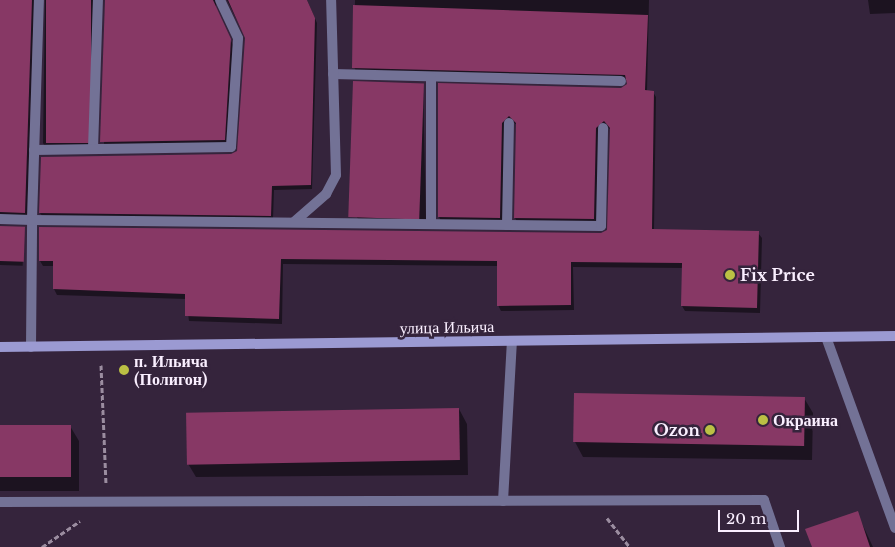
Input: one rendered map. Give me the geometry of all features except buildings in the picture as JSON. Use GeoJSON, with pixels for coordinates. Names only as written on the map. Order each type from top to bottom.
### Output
{"type":"FeatureCollection","features":[{"type":"Feature","properties":{"kind":"main road","name":"улица Ильича"},"geometry":{"type":"LineString","coordinates":[[0,347],[895,336]]}},
{"type":"Feature","properties":{"kind":"street"},"geometry":{"type":"LineString","coordinates":[[31,347],[32,220],[39,0]]}},
{"type":"Feature","properties":{"kind":"street"},"geometry":{"type":"LineString","coordinates":[[93,150],[98,0]]}},
{"type":"Feature","properties":{"kind":"street"},"geometry":{"type":"LineString","coordinates":[[34,150],[231,147],[238,38],[220,0]]}},
{"type":"Feature","properties":{"kind":"street"},"geometry":{"type":"LineString","coordinates":[[294,222],[326,194],[336,175],[331,0]]}},
{"type":"Feature","properties":{"kind":"street"},"geometry":{"type":"LineString","coordinates":[[333,74],[621,82]]}},
{"type":"Feature","properties":{"kind":"street"},"geometry":{"type":"LineString","coordinates":[[431,77],[431,224]]}},
{"type":"Feature","properties":{"kind":"street"},"geometry":{"type":"LineString","coordinates":[[507,224],[509,124]]}},
{"type":"Feature","properties":{"kind":"street"},"geometry":{"type":"LineString","coordinates":[[0,219],[601,226],[603,128]]}},
{"type":"Feature","properties":{"kind":"street"},"geometry":{"type":"LineString","coordinates":[[826,337],[895,528]]}},
{"type":"Feature","properties":{"kind":"street"},"geometry":{"type":"LineString","coordinates":[[503,501],[512,341]]}},
{"type":"Feature","properties":{"kind":"street"},"geometry":{"type":"LineString","coordinates":[[0,502],[764,500],[780,547]]}},
{"type":"Feature","properties":{"kind":"path"},"geometry":{"type":"LineString","coordinates":[[42,547],[107,502],[100,347]]}},
{"type":"Feature","properties":{"kind":"path"},"geometry":{"type":"LineString","coordinates":[[592,500],[630,547]]}},
{"type":"Feature","properties":{"kind":"place","name":"Fix Price"},"geometry":{"type":"Point","coordinates":[730,275]}},
{"type":"Feature","properties":{"kind":"place","name":"п. Ильича (Полигон)"},"geometry":{"type":"Point","coordinates":[124,370]}},
{"type":"Feature","properties":{"kind":"place","name":"Окраина"},"geometry":{"type":"Point","coordinates":[763,420]}},
{"type":"Feature","properties":{"kind":"place","name":"Ozon"},"geometry":{"type":"Point","coordinates":[710,430]}}]}
